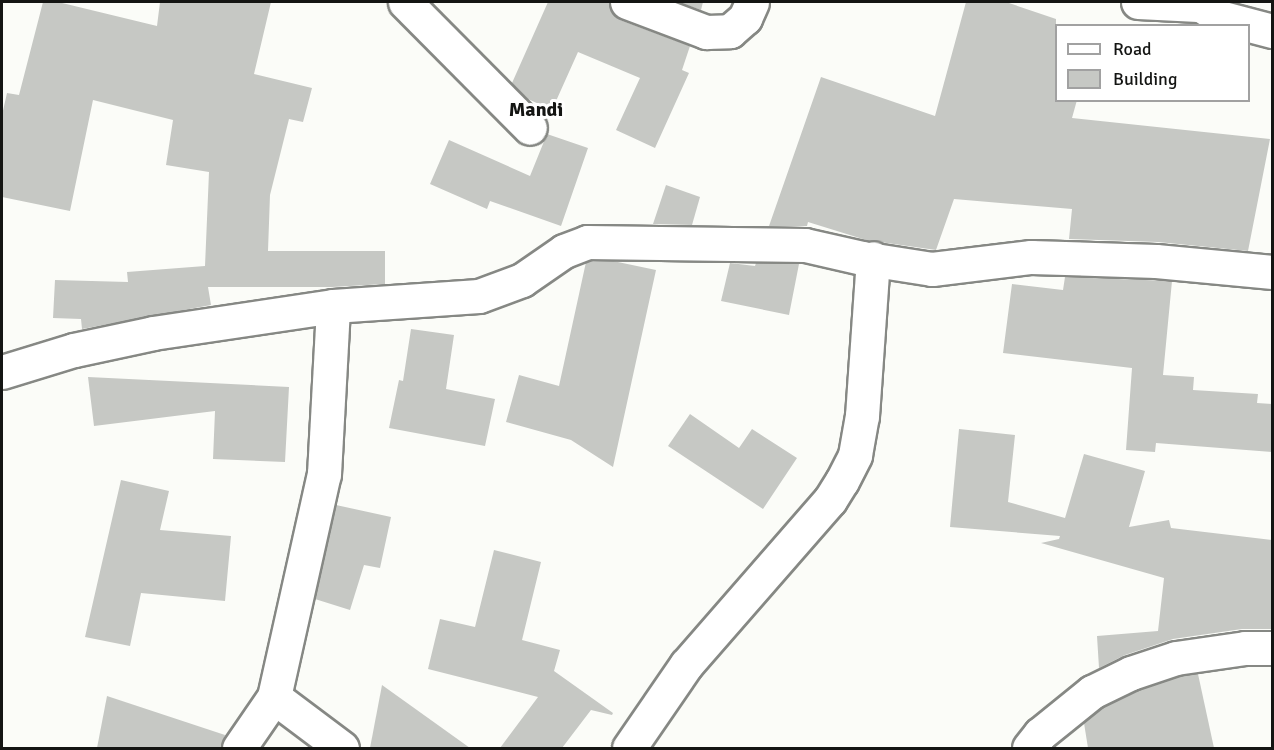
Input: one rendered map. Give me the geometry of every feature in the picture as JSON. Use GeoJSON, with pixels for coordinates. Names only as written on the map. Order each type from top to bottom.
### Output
{"type":"FeatureCollection","features":[{"type":"Feature","properties":{"kind":"street"},"geometry":{"type":"LineString","coordinates":[[405,2],[530,128]]}},
{"type":"Feature","properties":{"kind":"street"},"geometry":{"type":"LineString","coordinates":[[627,2],[706,32],[730,31],[744,18],[752,2]]}},
{"type":"Feature","properties":{"kind":"street"},"geometry":{"type":"LineString","coordinates":[[1138,2],[1197,3],[1220,17],[1248,24]]}},
{"type":"Feature","properties":{"kind":"street"},"geometry":{"type":"LineString","coordinates":[[1250,24],[1272,30]]}},
{"type":"Feature","properties":{"kind":"street"},"geometry":{"type":"LineString","coordinates":[[2,372],[74,350],[153,333],[333,306],[479,296],[522,280],[564,251],[587,242],[805,245],[862,258],[932,269],[1031,257],[1156,261],[1272,272]]}},
{"type":"Feature","properties":{"kind":"street"},"geometry":{"type":"LineString","coordinates":[[628,748],[686,665],[830,500],[847,472],[855,455],[862,416],[873,258]]}},
{"type":"Feature","properties":{"kind":"street"},"geometry":{"type":"LineString","coordinates":[[239,748],[274,697],[324,474],[333,306]]}},
{"type":"Feature","properties":{"kind":"street"},"geometry":{"type":"LineString","coordinates":[[1029,748],[1040,734],[1092,692],[1131,673],[1176,658],[1245,648],[1272,648]]}},
{"type":"Feature","properties":{"kind":"street"},"geometry":{"type":"LineString","coordinates":[[274,697],[342,748]]}},
{"type":"Feature","properties":{"kind":"building"},"geometry":{"type":"Polygon","coordinates":[[[43,2],[58,2],[157,26],[160,2],[271,2],[254,74],[312,88],[303,122],[289,119],[270,195],[268,251],[385,251],[385,284],[332,287],[208,287],[211,305],[82,329],[81,319],[53,318],[55,280],[128,282],[127,272],[205,266],[209,172],[166,165],[173,120],[93,100],[70,211],[2,197],[2,115],[7,93],[19,95],[43,2]]]}},
{"type":"Feature","properties":{"kind":"building"},"geometry":{"type":"Polygon","coordinates":[[[548,2],[609,2],[612,13],[620,20],[690,46],[682,70],[689,73],[655,148],[616,130],[640,78],[578,52],[552,110],[528,99],[512,83],[548,2]]]}},
{"type":"Feature","properties":{"kind":"building"},"geometry":{"type":"Polygon","coordinates":[[[678,2],[703,2],[701,10],[678,2]]]}},
{"type":"Feature","properties":{"kind":"building"},"geometry":{"type":"Polygon","coordinates":[[[966,2],[1006,2],[1056,19],[1055,102],[1076,102],[1072,118],[1270,139],[1248,251],[1158,242],[1069,239],[1072,209],[954,199],[936,250],[866,240],[808,222],[807,226],[769,226],[821,77],[935,116],[966,2]]]}},
{"type":"Feature","properties":{"kind":"building"},"geometry":{"type":"Polygon","coordinates":[[[547,134],[588,148],[561,226],[490,201],[487,209],[430,184],[449,140],[530,176],[547,134]]]}},
{"type":"Feature","properties":{"kind":"building"},"geometry":{"type":"Polygon","coordinates":[[[666,185],[700,197],[692,225],[653,224],[666,185]]]}},
{"type":"Feature","properties":{"kind":"building"},"geometry":{"type":"Polygon","coordinates":[[[613,261],[656,270],[613,467],[571,440],[506,422],[519,375],[559,386],[586,262],[613,261]]]}},
{"type":"Feature","properties":{"kind":"building"},"geometry":{"type":"Polygon","coordinates":[[[730,263],[755,266],[756,263],[799,264],[789,315],[721,301],[730,263]]]}},
{"type":"Feature","properties":{"kind":"building"},"geometry":{"type":"Polygon","coordinates":[[[1065,277],[1172,281],[1163,375],[1194,377],[1193,390],[1258,394],[1257,403],[1272,404],[1272,452],[1156,443],[1155,452],[1126,450],[1132,368],[1003,353],[1012,284],[1063,290],[1065,277]]]}},
{"type":"Feature","properties":{"kind":"building"},"geometry":{"type":"Polygon","coordinates":[[[411,329],[454,335],[446,389],[495,399],[485,446],[389,428],[399,380],[403,381],[411,329]]]}},
{"type":"Feature","properties":{"kind":"building"},"geometry":{"type":"Polygon","coordinates":[[[88,377],[289,387],[285,462],[213,459],[215,411],[94,426],[88,377]]]}},
{"type":"Feature","properties":{"kind":"building"},"geometry":{"type":"Polygon","coordinates":[[[690,414],[739,448],[752,429],[797,458],[763,509],[668,446],[690,414]]]}},
{"type":"Feature","properties":{"kind":"building"},"geometry":{"type":"Polygon","coordinates":[[[959,429],[1015,435],[1008,502],[1065,518],[1084,454],[1145,471],[1129,527],[1169,520],[1171,528],[1272,540],[1272,629],[1242,629],[1173,639],[1125,655],[1099,668],[1097,636],[1158,631],[1164,578],[1041,543],[1059,539],[1060,536],[950,527],[959,429]]]}},
{"type":"Feature","properties":{"kind":"building"},"geometry":{"type":"Polygon","coordinates":[[[121,480],[169,491],[160,530],[231,536],[225,601],[141,593],[130,646],[85,637],[121,480]]]}},
{"type":"Feature","properties":{"kind":"building"},"geometry":{"type":"Polygon","coordinates":[[[336,505],[391,517],[380,568],[364,565],[350,610],[315,599],[336,505]]]}},
{"type":"Feature","properties":{"kind":"building"},"geometry":{"type":"Polygon","coordinates":[[[494,550],[541,562],[522,640],[560,650],[554,671],[613,713],[612,715],[591,710],[562,748],[500,748],[538,697],[428,669],[440,619],[475,627],[494,550]]]}},
{"type":"Feature","properties":{"kind":"building"},"geometry":{"type":"Polygon","coordinates":[[[1198,674],[1214,748],[1088,748],[1084,723],[1102,708],[1138,690],[1180,676],[1198,674]]]}},
{"type":"Feature","properties":{"kind":"building"},"geometry":{"type":"Polygon","coordinates":[[[382,685],[470,748],[370,748],[382,685]]]}},
{"type":"Feature","properties":{"kind":"building"},"geometry":{"type":"Polygon","coordinates":[[[107,696],[225,735],[221,748],[97,748],[107,696]]]}},
{"type":"Feature","properties":{"kind":"district","name":"Mandi"},"geometry":{"type":"Point","coordinates":[536,109]}}]}
